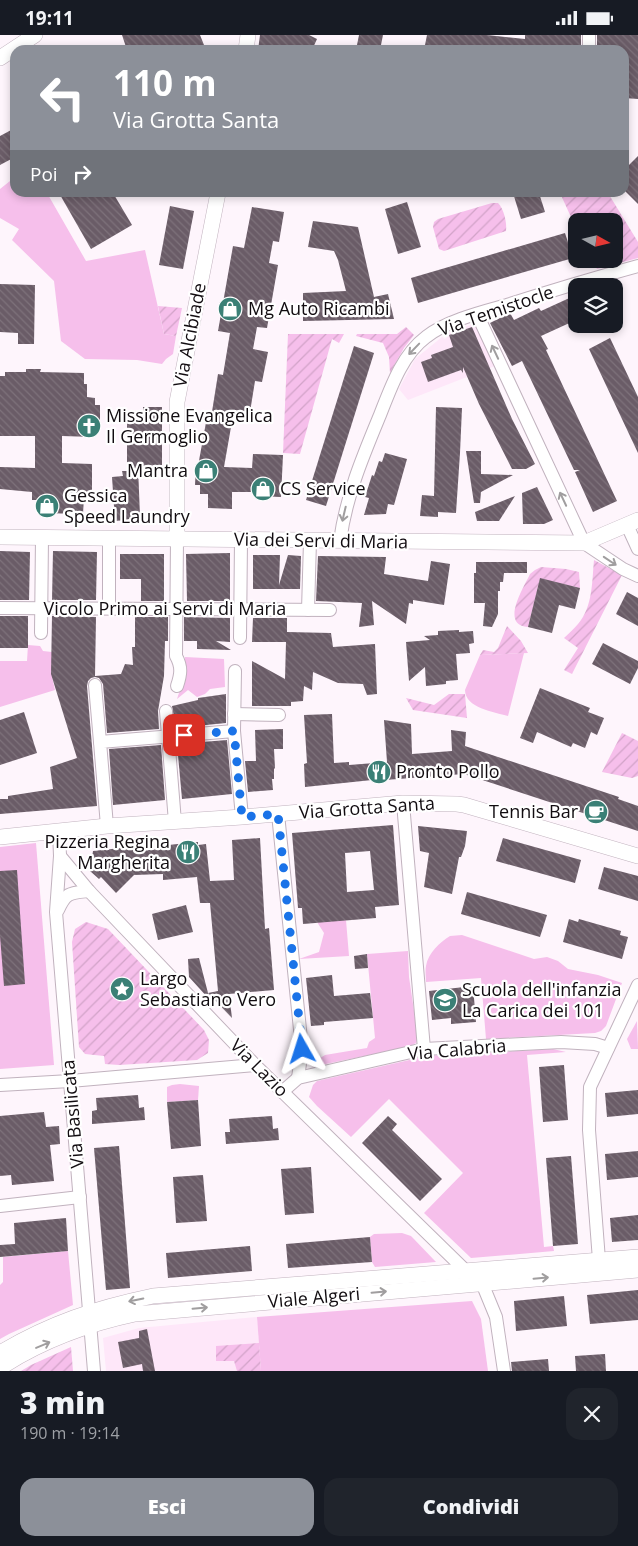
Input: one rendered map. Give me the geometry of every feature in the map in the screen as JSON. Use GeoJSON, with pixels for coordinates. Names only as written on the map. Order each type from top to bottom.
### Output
{"type":"FeatureCollection","features":[{"type":"Feature","properties":{"kind":"street"},"geometry":{"type":"LineString","coordinates":[[20,45],[35,35]]}},
{"type":"Feature","properties":{"kind":"street","name":"Via Alcibiade"},"geometry":{"type":"LineString","coordinates":[[177,539],[177,402],[217,197]]}},
{"type":"Feature","properties":{"kind":"street","name":"Via Temistocle"},"geometry":{"type":"LineString","coordinates":[[340,541],[344,515],[354,477],[392,386],[408,354],[425,338],[438,329],[477,314],[587,280],[638,267]]}},
{"type":"Feature","properties":{"kind":"street"},"geometry":{"type":"LineString","coordinates":[[477,314],[584,543],[623,569],[638,576]]}},
{"type":"Feature","properties":{"kind":"street"},"geometry":{"type":"LineString","coordinates":[[633,522],[638,549]]}},
{"type":"Feature","properties":{"kind":"street","name":"Via dei Servi di Maria"},"geometry":{"type":"LineString","coordinates":[[0,537],[584,543],[633,522]]}},
{"type":"Feature","properties":{"kind":"street"},"geometry":{"type":"LineString","coordinates":[[41,633],[42,537]]}},
{"type":"Feature","properties":{"kind":"street"},"geometry":{"type":"LineString","coordinates":[[109,538],[109,608]]}},
{"type":"Feature","properties":{"kind":"street"},"geometry":{"type":"LineString","coordinates":[[177,539],[176,655],[181,664],[177,686]]}},
{"type":"Feature","properties":{"kind":"street"},"geometry":{"type":"LineString","coordinates":[[240,638],[241,540]]}},
{"type":"Feature","properties":{"kind":"street"},"geometry":{"type":"LineString","coordinates":[[308,610],[310,541]]}},
{"type":"Feature","properties":{"kind":"street","name":"Vicolo Primo ai Servi di Maria"},"geometry":{"type":"LineString","coordinates":[[0,608],[330,610]]}},
{"type":"Feature","properties":{"kind":"street"},"geometry":{"type":"LineString","coordinates":[[236,671],[234,731],[242,817]]}},
{"type":"Feature","properties":{"kind":"street"},"geometry":{"type":"LineString","coordinates":[[95,685],[108,826]]}},
{"type":"Feature","properties":{"kind":"street"},"geometry":{"type":"LineString","coordinates":[[166,711],[175,822]]}},
{"type":"Feature","properties":{"kind":"street"},"geometry":{"type":"LineString","coordinates":[[234,714],[280,715]]}},
{"type":"Feature","properties":{"kind":"street"},"geometry":{"type":"LineString","coordinates":[[100,742],[234,731]]}},
{"type":"Feature","properties":{"kind":"street"},"geometry":{"type":"LineString","coordinates":[[403,803],[424,1049]]}},
{"type":"Feature","properties":{"kind":"street","name":"Via Grotta Santa"},"geometry":{"type":"LineString","coordinates":[[0,837],[108,826],[403,803],[464,805],[638,856]]}},
{"type":"Feature","properties":{"kind":"street"},"geometry":{"type":"LineString","coordinates":[[278,814],[302,1049],[298,1078]]}},
{"type":"Feature","properties":{"kind":"street","name":"Via Basilicata"},"geometry":{"type":"LineString","coordinates":[[59,831],[60,856],[56,912],[94,1371]]}},
{"type":"Feature","properties":{"kind":"street","name":"Via Lazio"},"geometry":{"type":"LineString","coordinates":[[60,856],[88,891],[255,1065],[467,1272]]}},
{"type":"Feature","properties":{"kind":"street"},"geometry":{"type":"LineString","coordinates":[[56,912],[63,899],[68,895],[88,891]]}},
{"type":"Feature","properties":{"kind":"street"},"geometry":{"type":"LineString","coordinates":[[599,1261],[589,1136],[590,1087],[638,985]]}},
{"type":"Feature","properties":{"kind":"street","name":"Via Calabria"},"geometry":{"type":"LineString","coordinates":[[282,1092],[298,1078],[424,1049],[561,1042],[595,1044],[608,1048]]}},
{"type":"Feature","properties":{"kind":"street"},"geometry":{"type":"LineString","coordinates":[[0,1085],[255,1065]]}},
{"type":"Feature","properties":{"kind":"street"},"geometry":{"type":"LineString","coordinates":[[0,1206],[80,1197]]}},
{"type":"Feature","properties":{"kind":"street","name":"Viale Algeri"},"geometry":{"type":"LineString","coordinates":[[0,1368],[90,1318],[152,1297],[638,1257]]}},
{"type":"Feature","properties":{"kind":"street","name":"Viale Algeri"},"geometry":{"type":"LineString","coordinates":[[0,1353],[50,1326],[90,1318],[638,1271]]}},
{"type":"Feature","properties":{"kind":"street"},"geometry":{"type":"LineString","coordinates":[[482,1283],[496,1317],[504,1371]]}},
{"type":"Feature","properties":{"kind":"shaded area"},"geometry":{"type":"Polygon","coordinates":[[[10,181],[10,197],[49,197],[86,261],[145,250],[164,334],[176,336],[173,354],[162,364],[137,360],[85,359],[61,341],[54,281],[12,240],[19,229],[0,218],[0,189],[10,181]]]}},
{"type":"Feature","properties":{"kind":"shaded area"},"geometry":{"type":"Polygon","coordinates":[[[562,197],[610,197],[620,213],[569,213],[562,197]]]}},
{"type":"Feature","properties":{"kind":"shaded area"},"geometry":{"type":"Polygon","coordinates":[[[492,203],[498,203],[502,209],[506,231],[444,251],[439,249],[433,227],[434,222],[438,219],[492,203]]]}},
{"type":"Feature","properties":{"kind":"shaded area"},"geometry":{"type":"Polygon","coordinates":[[[623,218],[638,242],[638,258],[623,262],[623,218]]]}},
{"type":"Feature","properties":{"kind":"shaded area"},"geometry":{"type":"Polygon","coordinates":[[[158,306],[182,308],[176,336],[164,334],[158,306]]]}},
{"type":"Feature","properties":{"kind":"shaded area"},"geometry":{"type":"Polygon","coordinates":[[[476,323],[495,366],[408,400],[399,389],[415,359],[442,337],[445,339],[449,335],[448,333],[476,323]]]}},
{"type":"Feature","properties":{"kind":"shaded area"},"geometry":{"type":"Polygon","coordinates":[[[406,327],[414,335],[404,348],[390,373],[389,357],[383,343],[356,336],[357,334],[397,334],[406,327]]]}},
{"type":"Feature","properties":{"kind":"shaded area"},"geometry":{"type":"Polygon","coordinates":[[[288,334],[344,334],[339,343],[332,339],[300,454],[283,453],[288,334]]]}},
{"type":"Feature","properties":{"kind":"shaded area"},"geometry":{"type":"Polygon","coordinates":[[[594,560],[622,575],[572,674],[564,670],[578,648],[564,638],[578,624],[587,610],[591,594],[594,560]]]}},
{"type":"Feature","properties":{"kind":"shaded area"},"geometry":{"type":"Polygon","coordinates":[[[541,567],[579,572],[580,588],[540,579],[528,627],[520,625],[514,613],[516,605],[530,574],[541,567]]]}},
{"type":"Feature","properties":{"kind":"shaded area"},"geometry":{"type":"Polygon","coordinates":[[[507,626],[521,641],[528,653],[480,655],[483,650],[494,652],[498,648],[507,626]]]}},
{"type":"Feature","properties":{"kind":"shaded area"},"geometry":{"type":"Polygon","coordinates":[[[28,645],[40,646],[43,651],[52,652],[52,677],[55,690],[0,707],[0,661],[27,661],[28,645]]]}},
{"type":"Feature","properties":{"kind":"shaded area"},"geometry":{"type":"Polygon","coordinates":[[[524,653],[508,716],[488,711],[470,701],[466,696],[465,690],[480,655],[524,653]]]}},
{"type":"Feature","properties":{"kind":"shaded area"},"geometry":{"type":"Polygon","coordinates":[[[185,657],[224,659],[225,687],[210,689],[205,694],[197,697],[188,690],[177,699],[183,678],[185,657]]]}},
{"type":"Feature","properties":{"kind":"shaded area"},"geometry":{"type":"Polygon","coordinates":[[[449,694],[465,694],[467,718],[413,710],[406,698],[434,705],[449,694]]]}},
{"type":"Feature","properties":{"kind":"shaded area"},"geometry":{"type":"Polygon","coordinates":[[[622,733],[638,741],[638,776],[632,778],[602,772],[622,733]]]}},
{"type":"Feature","properties":{"kind":"shaded area"},"geometry":{"type":"Polygon","coordinates":[[[36,843],[54,1065],[0,1069],[0,847],[36,843]]]}},
{"type":"Feature","properties":{"kind":"shaded area"},"geometry":{"type":"Polygon","coordinates":[[[346,920],[349,956],[299,959],[319,952],[324,933],[317,922],[346,920]]]}},
{"type":"Feature","properties":{"kind":"shaded area"},"geometry":{"type":"Polygon","coordinates":[[[86,922],[108,929],[204,1030],[209,1040],[208,1053],[197,1060],[119,1065],[105,1064],[104,1056],[85,1054],[79,1047],[72,942],[75,929],[86,922]]]}},
{"type":"Feature","properties":{"kind":"shaded area"},"geometry":{"type":"Polygon","coordinates":[[[462,935],[534,959],[547,957],[558,961],[568,969],[598,975],[622,983],[606,1026],[601,1031],[595,1033],[486,1039],[481,978],[426,982],[426,968],[429,957],[450,936],[462,935]]]}},
{"type":"Feature","properties":{"kind":"shaded area"},"geometry":{"type":"Polygon","coordinates":[[[408,951],[409,977],[418,1038],[416,1043],[408,1047],[321,1065],[317,1060],[325,1055],[367,1048],[369,1042],[375,1038],[367,954],[408,951]]]}},
{"type":"Feature","properties":{"kind":"shaded area"},"geometry":{"type":"Polygon","coordinates":[[[637,1021],[638,1049],[631,1049],[627,1039],[637,1021]]]}},
{"type":"Feature","properties":{"kind":"shaded area"},"geometry":{"type":"Polygon","coordinates":[[[553,1049],[566,1052],[527,1055],[544,1247],[553,1246],[554,1251],[471,1258],[424,1213],[463,1173],[389,1099],[351,1137],[309,1097],[313,1085],[317,1081],[427,1056],[553,1049]]]}},
{"type":"Feature","properties":{"kind":"shaded area"},"geometry":{"type":"Polygon","coordinates":[[[180,1084],[199,1086],[198,1100],[167,1102],[167,1087],[180,1084]]]}},
{"type":"Feature","properties":{"kind":"shaded area"},"geometry":{"type":"Polygon","coordinates":[[[402,1233],[411,1236],[436,1262],[375,1267],[372,1262],[370,1237],[374,1234],[402,1233]]]}},
{"type":"Feature","properties":{"kind":"shaded area"},"geometry":{"type":"Polygon","coordinates":[[[68,1251],[73,1305],[0,1339],[0,1285],[3,1282],[3,1257],[68,1251]]]}},
{"type":"Feature","properties":{"kind":"shaded area"},"geometry":{"type":"Polygon","coordinates":[[[472,1301],[481,1319],[488,1371],[261,1371],[257,1317],[472,1301]]]}},
{"type":"Feature","properties":{"kind":"shaded area"},"geometry":{"type":"Polygon","coordinates":[[[257,1317],[261,1371],[106,1371],[103,1338],[139,1328],[257,1317]]]}},
{"type":"Feature","properties":{"kind":"shaded area"},"geometry":{"type":"Polygon","coordinates":[[[259,1343],[261,1371],[237,1371],[234,1361],[216,1361],[216,1346],[259,1343]]]}},
{"type":"Feature","properties":{"kind":"shaded area"},"geometry":{"type":"Polygon","coordinates":[[[71,1347],[73,1371],[21,1371],[31,1365],[71,1347]]]}},
{"type":"Feature","properties":{"kind":"building"},"geometry":{"type":"Polygon","coordinates":[[[122,35],[200,35],[204,45],[125,45],[122,35]]]}},
{"type":"Feature","properties":{"kind":"building"},"geometry":{"type":"Polygon","coordinates":[[[260,35],[309,35],[317,39],[314,45],[259,45],[260,35]]]}},
{"type":"Feature","properties":{"kind":"building"},"geometry":{"type":"Polygon","coordinates":[[[359,35],[383,35],[381,45],[357,45],[359,35]]]}},
{"type":"Feature","properties":{"kind":"building"},"geometry":{"type":"Polygon","coordinates":[[[427,35],[487,35],[525,39],[525,35],[581,35],[581,45],[425,45],[427,35]]]}},
{"type":"Feature","properties":{"kind":"building"},"geometry":{"type":"Polygon","coordinates":[[[597,35],[638,35],[638,99],[629,98],[629,45],[597,45],[597,35]]]}},
{"type":"Feature","properties":{"kind":"building"},"geometry":{"type":"Polygon","coordinates":[[[10,131],[10,160],[0,165],[0,136],[10,131]]]}},
{"type":"Feature","properties":{"kind":"building"},"geometry":{"type":"Polygon","coordinates":[[[638,156],[638,204],[629,195],[629,165],[638,156]]]}},
{"type":"Feature","properties":{"kind":"building"},"geometry":{"type":"Polygon","coordinates":[[[61,197],[115,197],[132,225],[91,249],[61,197]]]}},
{"type":"Feature","properties":{"kind":"building"},"geometry":{"type":"Polygon","coordinates":[[[514,197],[540,197],[545,212],[521,219],[514,197]]]}},
{"type":"Feature","properties":{"kind":"building"},"geometry":{"type":"Polygon","coordinates":[[[407,202],[421,247],[398,254],[385,209],[407,202]]]}},
{"type":"Feature","properties":{"kind":"building"},"geometry":{"type":"Polygon","coordinates":[[[170,206],[194,211],[183,269],[159,265],[170,206]]]}},
{"type":"Feature","properties":{"kind":"building"},"geometry":{"type":"Polygon","coordinates":[[[252,207],[284,212],[279,242],[273,241],[269,263],[278,265],[267,328],[257,327],[253,349],[268,352],[262,382],[255,381],[250,412],[234,410],[224,467],[252,468],[253,454],[283,455],[281,497],[253,496],[253,492],[232,492],[232,509],[208,508],[208,494],[200,494],[200,485],[195,485],[196,466],[198,466],[207,417],[211,418],[218,374],[223,375],[230,333],[218,331],[233,246],[244,248],[252,207]]]}},
{"type":"Feature","properties":{"kind":"building"},"geometry":{"type":"Polygon","coordinates":[[[313,221],[358,227],[374,297],[388,294],[394,319],[303,321],[303,293],[346,291],[334,251],[308,247],[313,221]]]}},
{"type":"Feature","properties":{"kind":"building"},"geometry":{"type":"Polygon","coordinates":[[[565,233],[568,242],[568,259],[418,303],[411,278],[565,233]]]}},
{"type":"Feature","properties":{"kind":"building"},"geometry":{"type":"Polygon","coordinates":[[[0,284],[35,285],[34,344],[18,344],[18,333],[0,332],[0,284]]]}},
{"type":"Feature","properties":{"kind":"building"},"geometry":{"type":"Polygon","coordinates":[[[568,299],[568,324],[541,336],[617,501],[593,512],[575,472],[580,470],[574,470],[522,361],[512,366],[490,323],[510,313],[514,320],[539,308],[541,311],[568,299]]]}},
{"type":"Feature","properties":{"kind":"building"},"geometry":{"type":"Polygon","coordinates":[[[472,327],[512,419],[535,464],[526,469],[512,469],[479,404],[463,367],[463,373],[461,370],[428,382],[421,362],[432,358],[431,355],[453,347],[449,335],[472,327]]]}},
{"type":"Feature","properties":{"kind":"building"},"geometry":{"type":"Polygon","coordinates":[[[610,338],[638,397],[638,453],[589,349],[610,338]]]}},
{"type":"Feature","properties":{"kind":"building"},"geometry":{"type":"Polygon","coordinates":[[[354,346],[374,353],[326,506],[306,500],[354,346]]]}},
{"type":"Feature","properties":{"kind":"building"},"geometry":{"type":"Polygon","coordinates":[[[26,369],[41,369],[40,372],[84,373],[84,384],[87,384],[87,397],[95,398],[95,405],[100,405],[100,425],[93,425],[93,437],[62,436],[62,463],[92,464],[92,498],[84,497],[83,514],[40,513],[40,500],[32,500],[32,492],[0,489],[0,467],[35,468],[35,436],[0,436],[0,376],[5,376],[5,372],[26,372],[26,369]]]}},
{"type":"Feature","properties":{"kind":"building"},"geometry":{"type":"Polygon","coordinates":[[[143,407],[162,407],[162,465],[138,466],[140,516],[115,521],[112,477],[123,476],[122,471],[127,471],[127,421],[143,421],[143,407]]]}},
{"type":"Feature","properties":{"kind":"building"},"geometry":{"type":"Polygon","coordinates":[[[436,407],[462,408],[456,513],[438,512],[438,517],[420,516],[422,495],[434,496],[436,407]]]}},
{"type":"Feature","properties":{"kind":"building"},"geometry":{"type":"Polygon","coordinates":[[[466,451],[481,451],[481,474],[513,475],[481,492],[480,503],[474,503],[466,451]]]}},
{"type":"Feature","properties":{"kind":"building"},"geometry":{"type":"Polygon","coordinates":[[[385,453],[407,459],[394,505],[388,504],[386,514],[364,515],[369,498],[365,497],[372,475],[374,476],[379,461],[382,462],[385,453]]]}},
{"type":"Feature","properties":{"kind":"building"},"geometry":{"type":"Polygon","coordinates":[[[537,487],[553,520],[544,524],[523,524],[522,493],[537,487]]]}},
{"type":"Feature","properties":{"kind":"building"},"geometry":{"type":"Polygon","coordinates":[[[515,496],[499,521],[477,521],[475,512],[515,496]]]}},
{"type":"Feature","properties":{"kind":"building"},"geometry":{"type":"Polygon","coordinates":[[[0,551],[30,552],[29,600],[0,600],[0,551]]]}},
{"type":"Feature","properties":{"kind":"building"},"geometry":{"type":"Polygon","coordinates":[[[53,551],[97,552],[96,600],[52,600],[53,551]]]}},
{"type":"Feature","properties":{"kind":"building"},"geometry":{"type":"Polygon","coordinates":[[[230,553],[230,601],[187,601],[186,554],[230,553]]]}},
{"type":"Feature","properties":{"kind":"building"},"geometry":{"type":"Polygon","coordinates":[[[120,554],[164,554],[164,601],[141,601],[141,579],[120,579],[120,554]]]}},
{"type":"Feature","properties":{"kind":"building"},"geometry":{"type":"Polygon","coordinates":[[[253,555],[280,555],[279,585],[288,555],[301,556],[300,589],[253,589],[253,555]]]}},
{"type":"Feature","properties":{"kind":"building"},"geometry":{"type":"Polygon","coordinates":[[[318,556],[386,557],[384,574],[428,581],[431,561],[450,564],[444,605],[413,600],[413,604],[409,603],[406,624],[372,601],[374,625],[359,627],[362,603],[316,601],[318,556]]]}},
{"type":"Feature","properties":{"kind":"building"},"geometry":{"type":"Polygon","coordinates":[[[476,562],[527,562],[527,573],[504,573],[503,582],[500,582],[500,591],[498,591],[498,614],[492,627],[483,626],[485,603],[474,603],[476,562]]]}},
{"type":"Feature","properties":{"kind":"building"},"geometry":{"type":"Polygon","coordinates":[[[540,578],[580,588],[575,609],[559,605],[552,633],[528,627],[540,578]]]}},
{"type":"Feature","properties":{"kind":"building"},"geometry":{"type":"Polygon","coordinates":[[[627,592],[638,598],[638,626],[616,614],[627,592]]]}},
{"type":"Feature","properties":{"kind":"building"},"geometry":{"type":"Polygon","coordinates":[[[0,616],[28,616],[28,648],[0,648],[0,616]]]}},
{"type":"Feature","properties":{"kind":"building"},"geometry":{"type":"Polygon","coordinates":[[[52,616],[96,617],[95,676],[121,674],[125,664],[133,665],[132,647],[135,647],[135,617],[168,617],[168,641],[165,641],[164,676],[158,711],[159,729],[107,733],[103,684],[99,678],[91,678],[87,686],[97,806],[0,814],[0,799],[53,789],[50,767],[77,758],[51,674],[52,616]]]}},
{"type":"Feature","properties":{"kind":"building"},"geometry":{"type":"Polygon","coordinates":[[[184,617],[230,618],[230,642],[216,641],[231,650],[197,649],[197,641],[184,641],[184,617]]]}},
{"type":"Feature","properties":{"kind":"building"},"geometry":{"type":"Polygon","coordinates":[[[253,618],[287,618],[287,632],[331,633],[333,647],[375,644],[377,694],[367,695],[363,684],[338,683],[313,672],[312,690],[304,686],[303,701],[291,702],[291,706],[252,706],[252,661],[285,679],[286,642],[252,642],[253,618]]]}},
{"type":"Feature","properties":{"kind":"building"},"geometry":{"type":"Polygon","coordinates":[[[459,630],[459,632],[473,631],[474,643],[469,644],[470,653],[456,654],[458,680],[446,681],[446,684],[426,686],[425,667],[409,681],[406,642],[430,640],[424,636],[438,635],[438,631],[459,630]]]}},
{"type":"Feature","properties":{"kind":"building"},"geometry":{"type":"Polygon","coordinates":[[[603,643],[638,661],[638,668],[630,684],[592,664],[603,643]]]}},
{"type":"Feature","properties":{"kind":"building"},"geometry":{"type":"Polygon","coordinates":[[[540,688],[590,708],[588,712],[604,718],[597,735],[591,732],[585,748],[573,743],[571,747],[537,732],[533,743],[520,738],[540,688]]]}},
{"type":"Feature","properties":{"kind":"building"},"geometry":{"type":"Polygon","coordinates":[[[226,694],[226,723],[176,728],[172,706],[198,700],[198,698],[226,694]]]}},
{"type":"Feature","properties":{"kind":"building"},"geometry":{"type":"Polygon","coordinates":[[[24,712],[37,753],[0,765],[0,720],[24,712]]]}},
{"type":"Feature","properties":{"kind":"building"},"geometry":{"type":"Polygon","coordinates":[[[332,714],[334,763],[349,762],[349,765],[387,762],[384,720],[411,724],[412,754],[452,751],[451,730],[466,732],[465,746],[619,797],[618,799],[638,806],[638,831],[464,774],[372,780],[305,787],[304,764],[307,763],[304,715],[332,714]]]}},
{"type":"Feature","properties":{"kind":"building"},"geometry":{"type":"Polygon","coordinates":[[[283,729],[283,749],[274,749],[273,790],[248,792],[245,761],[256,761],[255,730],[283,729]]]}},
{"type":"Feature","properties":{"kind":"building"},"geometry":{"type":"Polygon","coordinates":[[[227,740],[232,794],[182,799],[177,744],[227,740]]]}},
{"type":"Feature","properties":{"kind":"building"},"geometry":{"type":"Polygon","coordinates":[[[161,745],[165,800],[113,805],[109,749],[161,745]]]}},
{"type":"Feature","properties":{"kind":"building"},"geometry":{"type":"Polygon","coordinates":[[[393,825],[399,905],[375,907],[376,918],[303,924],[302,908],[298,908],[292,833],[393,825]],[[370,851],[345,853],[347,892],[374,890],[370,851]]]}},
{"type":"Feature","properties":{"kind":"building"},"geometry":{"type":"Polygon","coordinates":[[[418,826],[467,831],[465,846],[461,857],[459,857],[452,894],[424,887],[429,853],[420,851],[418,826]]]}},
{"type":"Feature","properties":{"kind":"building"},"geometry":{"type":"Polygon","coordinates":[[[260,838],[265,929],[269,928],[274,990],[229,994],[232,1018],[208,993],[218,991],[210,903],[200,903],[197,877],[163,880],[163,874],[134,875],[116,893],[101,877],[99,879],[90,871],[93,851],[140,846],[140,851],[168,848],[168,845],[198,842],[198,845],[206,844],[210,881],[234,880],[232,840],[260,838]]]}},
{"type":"Feature","properties":{"kind":"building"},"geometry":{"type":"Polygon","coordinates":[[[503,838],[581,860],[575,883],[496,861],[503,838]]]}},
{"type":"Feature","properties":{"kind":"building"},"geometry":{"type":"Polygon","coordinates":[[[604,867],[638,876],[638,901],[598,889],[604,867]]]}},
{"type":"Feature","properties":{"kind":"building"},"geometry":{"type":"Polygon","coordinates":[[[17,870],[25,984],[4,986],[0,936],[0,871],[17,870]]]}},
{"type":"Feature","properties":{"kind":"building"},"geometry":{"type":"Polygon","coordinates":[[[467,892],[547,915],[540,937],[461,914],[467,892]]]}},
{"type":"Feature","properties":{"kind":"building"},"geometry":{"type":"Polygon","coordinates":[[[186,905],[193,932],[158,940],[152,914],[186,905]]]}},
{"type":"Feature","properties":{"kind":"building"},"geometry":{"type":"Polygon","coordinates":[[[569,919],[578,922],[579,919],[621,931],[620,935],[628,937],[622,959],[563,942],[569,919]]]}},
{"type":"Feature","properties":{"kind":"building"},"geometry":{"type":"Polygon","coordinates":[[[367,954],[368,968],[355,969],[354,956],[367,954]]]}},
{"type":"Feature","properties":{"kind":"building"},"geometry":{"type":"Polygon","coordinates":[[[199,958],[209,999],[189,977],[188,959],[199,958]]]}},
{"type":"Feature","properties":{"kind":"building"},"geometry":{"type":"Polygon","coordinates":[[[332,975],[334,996],[370,993],[373,1018],[324,1022],[324,1025],[311,1026],[306,978],[332,975]]]}},
{"type":"Feature","properties":{"kind":"building"},"geometry":{"type":"Polygon","coordinates":[[[473,986],[476,1022],[451,1024],[451,1018],[432,1020],[429,991],[473,986]]]}},
{"type":"Feature","properties":{"kind":"building"},"geometry":{"type":"Polygon","coordinates":[[[564,1065],[568,1120],[543,1122],[539,1067],[564,1065]]]}},
{"type":"Feature","properties":{"kind":"building"},"geometry":{"type":"Polygon","coordinates":[[[638,1090],[638,1114],[607,1117],[605,1093],[638,1090]]]}},
{"type":"Feature","properties":{"kind":"building"},"geometry":{"type":"Polygon","coordinates":[[[138,1095],[139,1108],[144,1107],[145,1120],[92,1124],[92,1111],[97,1110],[96,1098],[138,1095]]]}},
{"type":"Feature","properties":{"kind":"building"},"geometry":{"type":"Polygon","coordinates":[[[198,1100],[201,1146],[171,1149],[167,1102],[198,1100]]]}},
{"type":"Feature","properties":{"kind":"building"},"geometry":{"type":"Polygon","coordinates":[[[44,1112],[46,1127],[59,1126],[60,1144],[50,1145],[54,1181],[12,1185],[11,1175],[0,1176],[0,1116],[44,1112]]]}},
{"type":"Feature","properties":{"kind":"building"},"geometry":{"type":"Polygon","coordinates":[[[272,1116],[273,1129],[278,1128],[279,1140],[226,1144],[225,1132],[230,1132],[229,1119],[272,1116]]]}},
{"type":"Feature","properties":{"kind":"building"},"geometry":{"type":"Polygon","coordinates":[[[388,1116],[397,1124],[392,1130],[442,1179],[420,1201],[362,1143],[388,1116]]]}},
{"type":"Feature","properties":{"kind":"building"},"geometry":{"type":"Polygon","coordinates":[[[119,1146],[130,1288],[106,1290],[94,1148],[119,1146]]]}},
{"type":"Feature","properties":{"kind":"building"},"geometry":{"type":"Polygon","coordinates":[[[638,1151],[638,1177],[607,1180],[605,1154],[638,1151]]]}},
{"type":"Feature","properties":{"kind":"building"},"geometry":{"type":"Polygon","coordinates":[[[571,1156],[578,1244],[553,1246],[546,1158],[571,1156]]]}},
{"type":"Feature","properties":{"kind":"building"},"geometry":{"type":"Polygon","coordinates":[[[311,1167],[314,1213],[285,1215],[281,1169],[311,1167]]]}},
{"type":"Feature","properties":{"kind":"building"},"geometry":{"type":"Polygon","coordinates":[[[203,1175],[207,1221],[176,1223],[173,1177],[203,1175]]]}},
{"type":"Feature","properties":{"kind":"building"},"geometry":{"type":"Polygon","coordinates":[[[638,1215],[638,1240],[612,1242],[610,1218],[638,1215]]]}},
{"type":"Feature","properties":{"kind":"building"},"geometry":{"type":"Polygon","coordinates":[[[66,1218],[68,1251],[0,1257],[0,1245],[15,1244],[14,1223],[66,1218]]]}},
{"type":"Feature","properties":{"kind":"building"},"geometry":{"type":"Polygon","coordinates":[[[370,1237],[372,1262],[288,1268],[286,1244],[370,1237]]]}},
{"type":"Feature","properties":{"kind":"building"},"geometry":{"type":"Polygon","coordinates":[[[250,1246],[252,1271],[168,1278],[166,1253],[250,1246]]]}},
{"type":"Feature","properties":{"kind":"building"},"geometry":{"type":"Polygon","coordinates":[[[638,1290],[638,1320],[590,1324],[587,1295],[638,1290]]]}},
{"type":"Feature","properties":{"kind":"building"},"geometry":{"type":"Polygon","coordinates":[[[564,1296],[567,1326],[516,1331],[514,1301],[564,1296]]]}},
{"type":"Feature","properties":{"kind":"building"},"geometry":{"type":"Polygon","coordinates":[[[147,1329],[155,1371],[143,1371],[142,1364],[123,1368],[118,1342],[139,1338],[139,1331],[147,1329]]]}},
{"type":"Feature","properties":{"kind":"building"},"geometry":{"type":"Polygon","coordinates":[[[605,1354],[606,1371],[576,1371],[575,1356],[605,1354]]]}},
{"type":"Feature","properties":{"kind":"building"},"geometry":{"type":"Polygon","coordinates":[[[548,1359],[549,1371],[512,1371],[511,1362],[548,1359]]]}},
{"type":"Feature","properties":{"kind":"place","name":"Mg Auto Ricambi"},"geometry":{"type":"Point","coordinates":[230,309]}},
{"type":"Feature","properties":{"kind":"place","name":"Missione Evangelica Il Germoglio"},"geometry":{"type":"Point","coordinates":[89,426]}},
{"type":"Feature","properties":{"kind":"place","name":"Mantra"},"geometry":{"type":"Point","coordinates":[206,471]}},
{"type":"Feature","properties":{"kind":"place","name":"CS Service"},"geometry":{"type":"Point","coordinates":[263,489]}},
{"type":"Feature","properties":{"kind":"place","name":"Gessica Speed Laundry"},"geometry":{"type":"Point","coordinates":[47,506]}},
{"type":"Feature","properties":{"kind":"place","name":"Pronto Pollo"},"geometry":{"type":"Point","coordinates":[379,772]}},
{"type":"Feature","properties":{"kind":"place","name":"Tennis Bar"},"geometry":{"type":"Point","coordinates":[596,812]}},
{"type":"Feature","properties":{"kind":"place","name":"Pizzeria Regina Margherita"},"geometry":{"type":"Point","coordinates":[188,852]}},
{"type":"Feature","properties":{"kind":"place","name":"Largo Sebastiano Vero"},"geometry":{"type":"Point","coordinates":[122,989]}},
{"type":"Feature","properties":{"kind":"place","name":"Scuola dell'infanzia La Carica dei 101"},"geometry":{"type":"Point","coordinates":[445,1000]}},
{"type":"Feature","properties":{"kind":"route"},"geometry":{"type":"LineString","coordinates":[[184,735],[234,731],[242,817],[278,814],[302,1049]]}}]}
